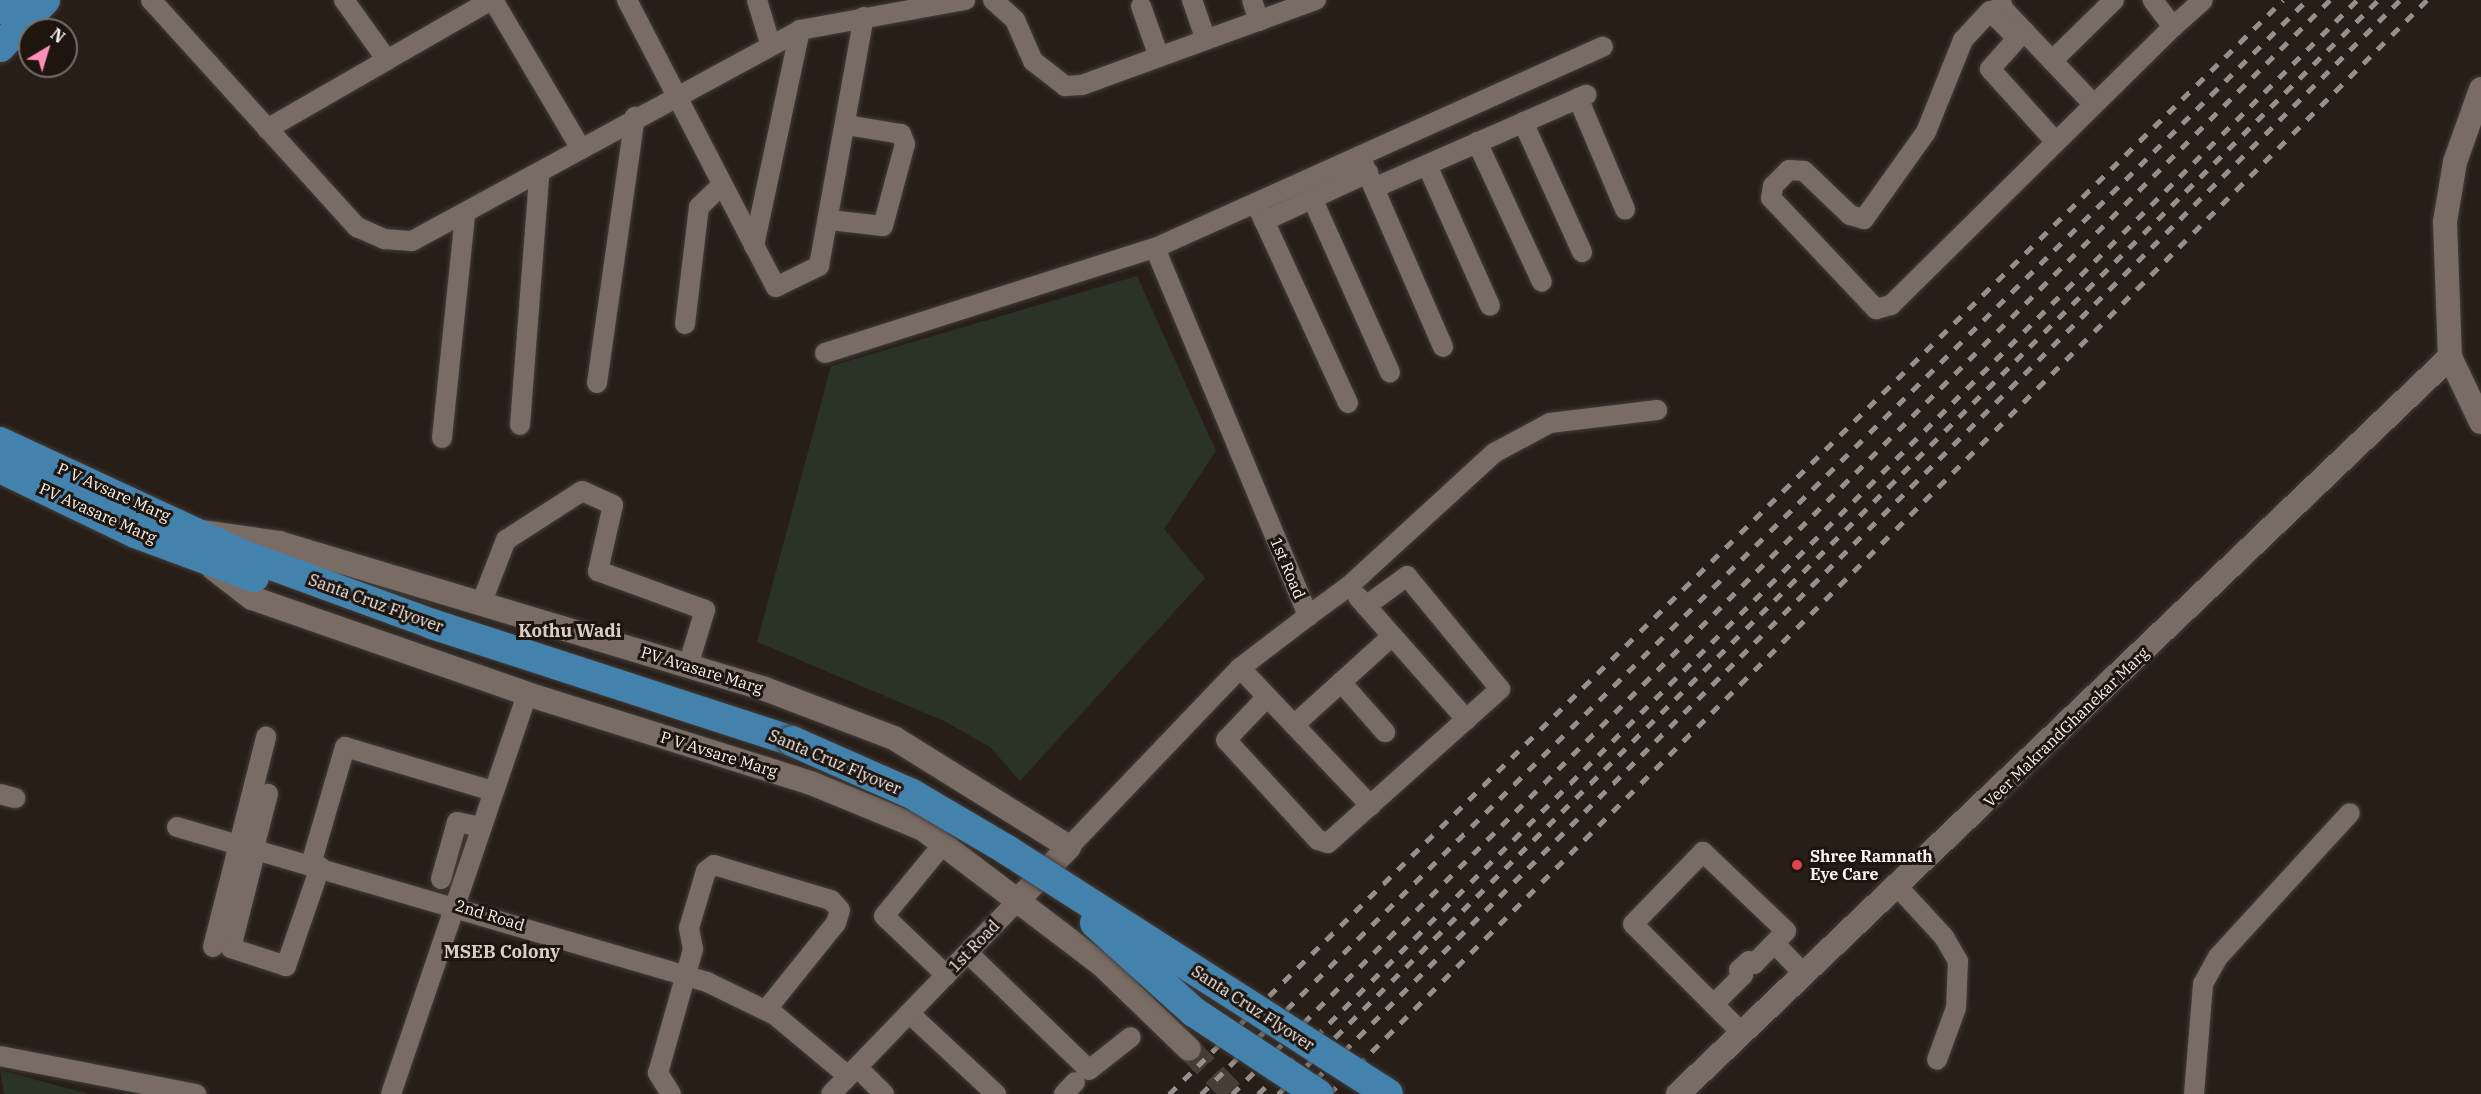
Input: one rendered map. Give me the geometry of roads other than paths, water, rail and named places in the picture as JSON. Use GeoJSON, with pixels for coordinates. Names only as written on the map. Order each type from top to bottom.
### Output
{"type":"FeatureCollection","features":[{"type":"Feature","properties":{"kind":"main road"},"geometry":{"type":"LineString","coordinates":[[0,9],[9,0]]}},
{"type":"Feature","properties":{"kind":"main road"},"geometry":{"type":"LineString","coordinates":[[0,47],[45,0]]}},
{"type":"Feature","properties":{"kind":"main road","name":"P V Avsare Marg"},"geometry":{"type":"LineString","coordinates":[[8,459],[209,544]]}},
{"type":"Feature","properties":{"kind":"main road","name":"Santa Cruz Flyover"},"geometry":{"type":"LineString","coordinates":[[209,544],[912,794],[1007,850],[1388,1094]]}},
{"type":"Feature","properties":{"kind":"main road"},"geometry":{"type":"LineString","coordinates":[[789,751],[926,819],[1101,927],[1194,1012],[1318,1094]]}},
{"type":"Feature","properties":{"kind":"street"},"geometry":{"type":"LineString","coordinates":[[151,0],[357,227],[384,239],[412,241],[465,216],[539,176],[635,117],[770,43],[800,30],[965,0]]}},
{"type":"Feature","properties":{"kind":"street"},"geometry":{"type":"LineString","coordinates":[[344,0],[387,60]]}},
{"type":"Feature","properties":{"kind":"street"},"geometry":{"type":"LineString","coordinates":[[267,129],[492,0],[581,149]]}},
{"type":"Feature","properties":{"kind":"street"},"geometry":{"type":"LineString","coordinates":[[627,0],[776,286],[819,266],[830,220],[864,17]]}},
{"type":"Feature","properties":{"kind":"street"},"geometry":{"type":"LineString","coordinates":[[757,0],[770,43]]}},
{"type":"Feature","properties":{"kind":"street"},"geometry":{"type":"LineString","coordinates":[[993,0],[1015,20],[1033,61],[1065,86],[1082,85],[1312,1]]}},
{"type":"Feature","properties":{"kind":"street"},"geometry":{"type":"LineString","coordinates":[[1192,0],[1206,40]]}},
{"type":"Feature","properties":{"kind":"street"},"geometry":{"type":"LineString","coordinates":[[1252,0],[1259,21]]}},
{"type":"Feature","properties":{"kind":"street"},"geometry":{"type":"LineString","coordinates":[[2001,0],[2020,34]]}},
{"type":"Feature","properties":{"kind":"street"},"geometry":{"type":"LineString","coordinates":[[2052,61],[2114,0]]}},
{"type":"Feature","properties":{"kind":"street"},"geometry":{"type":"LineString","coordinates":[[2153,0],[2173,27]]}},
{"type":"Feature","properties":{"kind":"street"},"geometry":{"type":"LineString","coordinates":[[2094,105],[2052,61],[1990,11],[1963,40],[1926,132],[1864,219],[1850,215],[1804,171],[1795,169],[1773,186],[1771,198],[1871,307],[1881,310],[2056,142],[2094,105],[2173,27],[2203,0]]}},
{"type":"Feature","properties":{"kind":"street"},"geometry":{"type":"LineString","coordinates":[[1141,6],[1159,57]]}},
{"type":"Feature","properties":{"kind":"street"},"geometry":{"type":"LineString","coordinates":[[754,246],[800,30]]}},
{"type":"Feature","properties":{"kind":"street"},"geometry":{"type":"LineString","coordinates":[[2020,34],[1995,60],[1992,73],[2056,142]]}},
{"type":"Feature","properties":{"kind":"street"},"geometry":{"type":"LineString","coordinates":[[1260,212],[1312,198],[1367,172],[1603,47]]}},
{"type":"Feature","properties":{"kind":"street"},"geometry":{"type":"LineString","coordinates":[[2481,89],[2455,162],[2445,222],[2450,357],[2481,422]]}},
{"type":"Feature","properties":{"kind":"street"},"geometry":{"type":"LineString","coordinates":[[825,354],[1155,248],[1367,172],[1427,165],[1582,96],[1625,209]]}},
{"type":"Feature","properties":{"kind":"street"},"geometry":{"type":"LineString","coordinates":[[597,383],[635,117]]}},
{"type":"Feature","properties":{"kind":"street"},"geometry":{"type":"LineString","coordinates":[[1523,122],[1582,252]]}},
{"type":"Feature","properties":{"kind":"street"},"geometry":{"type":"LineString","coordinates":[[830,220],[883,226],[905,144],[901,134],[846,124]]}},
{"type":"Feature","properties":{"kind":"street"},"geometry":{"type":"LineString","coordinates":[[1478,142],[1542,282]]}},
{"type":"Feature","properties":{"kind":"street"},"geometry":{"type":"LineString","coordinates":[[1427,165],[1491,306]]}},
{"type":"Feature","properties":{"kind":"street"},"geometry":{"type":"LineString","coordinates":[[1367,172],[1443,347]]}},
{"type":"Feature","properties":{"kind":"street"},"geometry":{"type":"LineString","coordinates":[[520,425],[539,176]]}},
{"type":"Feature","properties":{"kind":"street"},"geometry":{"type":"LineString","coordinates":[[685,324],[699,207],[722,184]]}},
{"type":"Feature","properties":{"kind":"street"},"geometry":{"type":"LineString","coordinates":[[1312,198],[1390,372]]}},
{"type":"Feature","properties":{"kind":"street"},"geometry":{"type":"LineString","coordinates":[[1260,212],[1348,403]]}},
{"type":"Feature","properties":{"kind":"street"},"geometry":{"type":"LineString","coordinates":[[442,438],[465,216]]}},
{"type":"Feature","properties":{"kind":"street","name":"1st Road"},"geometry":{"type":"LineString","coordinates":[[831,1094],[1240,668],[1308,616],[1155,248]]}},
{"type":"Feature","properties":{"kind":"street","name":"Veer MakrandGhanekar Marg"},"geometry":{"type":"LineString","coordinates":[[1678,1094],[1898,887],[2450,357]]}},
{"type":"Feature","properties":{"kind":"street"},"geometry":{"type":"LineString","coordinates":[[1308,616],[1349,586],[1494,453],[1550,423],[1657,410]]}},
{"type":"Feature","properties":{"kind":"street"},"geometry":{"type":"LineString","coordinates":[[481,604],[506,540],[582,491],[613,505],[598,571],[705,610],[688,666]]}},
{"type":"Feature","properties":{"kind":"street","name":"PV Avasare Marg"},"geometry":{"type":"LineString","coordinates":[[209,544],[279,543],[688,666],[894,738],[1069,847]]}},
{"type":"Feature","properties":{"kind":"street","name":"P V Avsare Marg"},"geometry":{"type":"LineString","coordinates":[[209,544],[252,598],[527,694],[811,783],[923,829],[1020,898],[1101,964],[1189,1049]]}},
{"type":"Feature","properties":{"kind":"street"},"geometry":{"type":"LineString","coordinates":[[1267,697],[1225,738],[1318,840],[1331,841],[1467,720],[1500,685],[1410,578],[1402,576],[1366,606]]}},
{"type":"Feature","properties":{"kind":"street"},"geometry":{"type":"LineString","coordinates":[[1349,586],[1467,720]]}},
{"type":"Feature","properties":{"kind":"street"},"geometry":{"type":"LineString","coordinates":[[1294,725],[1392,636]]}},
{"type":"Feature","properties":{"kind":"street"},"geometry":{"type":"LineString","coordinates":[[1240,668],[1371,806]]}},
{"type":"Feature","properties":{"kind":"street"},"geometry":{"type":"LineString","coordinates":[[1341,682],[1385,732]]}},
{"type":"Feature","properties":{"kind":"street"},"geometry":{"type":"LineString","coordinates":[[391,1094],[452,903],[527,694]]}},
{"type":"Feature","properties":{"kind":"street"},"geometry":{"type":"LineString","coordinates":[[266,737],[250,851],[231,948],[286,966],[334,742]]}},
{"type":"Feature","properties":{"kind":"street"},"geometry":{"type":"LineString","coordinates":[[306,866],[345,747],[493,791]]}},
{"type":"Feature","properties":{"kind":"street"},"geometry":{"type":"LineString","coordinates":[[213,947],[250,851],[268,794]]}},
{"type":"Feature","properties":{"kind":"street"},"geometry":{"type":"LineString","coordinates":[[2194,1094],[2203,984],[2218,957],[2350,813]]}},
{"type":"Feature","properties":{"kind":"street"},"geometry":{"type":"LineString","coordinates":[[441,879],[457,822],[480,826]]}},
{"type":"Feature","properties":{"kind":"street","name":"2nd Road"},"geometry":{"type":"LineString","coordinates":[[177,827],[250,851],[452,903],[683,975],[766,1010],[884,1094]]}},
{"type":"Feature","properties":{"kind":"street"},"geometry":{"type":"LineString","coordinates":[[944,843],[884,916],[946,975]]}},
{"type":"Feature","properties":{"kind":"street"},"geometry":{"type":"LineString","coordinates":[[1714,1004],[1742,976],[1739,970],[1775,944],[1784,928],[1710,855],[1701,854],[1634,924],[1742,1033]]}},
{"type":"Feature","properties":{"kind":"street"},"geometry":{"type":"LineString","coordinates":[[671,1094],[658,1073],[683,975],[693,949],[689,928],[710,867],[831,900],[839,918],[766,1010]]}},
{"type":"Feature","properties":{"kind":"street"},"geometry":{"type":"LineString","coordinates":[[1898,887],[1944,937],[1958,960],[1956,1008],[1937,1060]]}},
{"type":"Feature","properties":{"kind":"street"},"geometry":{"type":"LineString","coordinates":[[1775,944],[1805,975]]}},
{"type":"Feature","properties":{"kind":"street"},"geometry":{"type":"LineString","coordinates":[[968,953],[1089,1070],[1131,1037]]}},
{"type":"Feature","properties":{"kind":"street"},"geometry":{"type":"LineString","coordinates":[[909,1013],[996,1094]]}},
{"type":"Feature","properties":{"kind":"street"},"geometry":{"type":"LineString","coordinates":[[0,1056],[196,1094]]}},
{"type":"Feature","properties":{"kind":"tunnel"},"geometry":{"type":"LineString","coordinates":[[1189,1049],[1233,1094]]}},
{"type":"Feature","properties":{"kind":"railway"},"geometry":{"type":"LineString","coordinates":[[1169,1094],[2283,0]]}},
{"type":"Feature","properties":{"kind":"railway"},"geometry":{"type":"LineString","coordinates":[[1201,1094],[2307,0]]}},
{"type":"Feature","properties":{"kind":"railway"},"geometry":{"type":"LineString","coordinates":[[1232,1094],[2330,0]]}},
{"type":"Feature","properties":{"kind":"railway"},"geometry":{"type":"LineString","coordinates":[[1258,1094],[2357,0]]}},
{"type":"Feature","properties":{"kind":"railway"},"geometry":{"type":"LineString","coordinates":[[1278,1094],[2378,0]]}},
{"type":"Feature","properties":{"kind":"railway"},"geometry":{"type":"LineString","coordinates":[[1301,1094],[2400,0]]}},
{"type":"Feature","properties":{"kind":"railway"},"geometry":{"type":"LineString","coordinates":[[1329,1094],[2427,0]]}},
{"type":"Feature","properties":{"kind":"place","name":"Shree Ramnath Eye Care"},"geometry":{"type":"Point","coordinates":[1797,865]}},
{"type":"Feature","properties":{"kind":"district","name":"Kothu Wadi"},"geometry":{"type":"Point","coordinates":[570,631]}},
{"type":"Feature","properties":{"kind":"district","name":"MSEB Colony"},"geometry":{"type":"Point","coordinates":[502,952]}}]}
